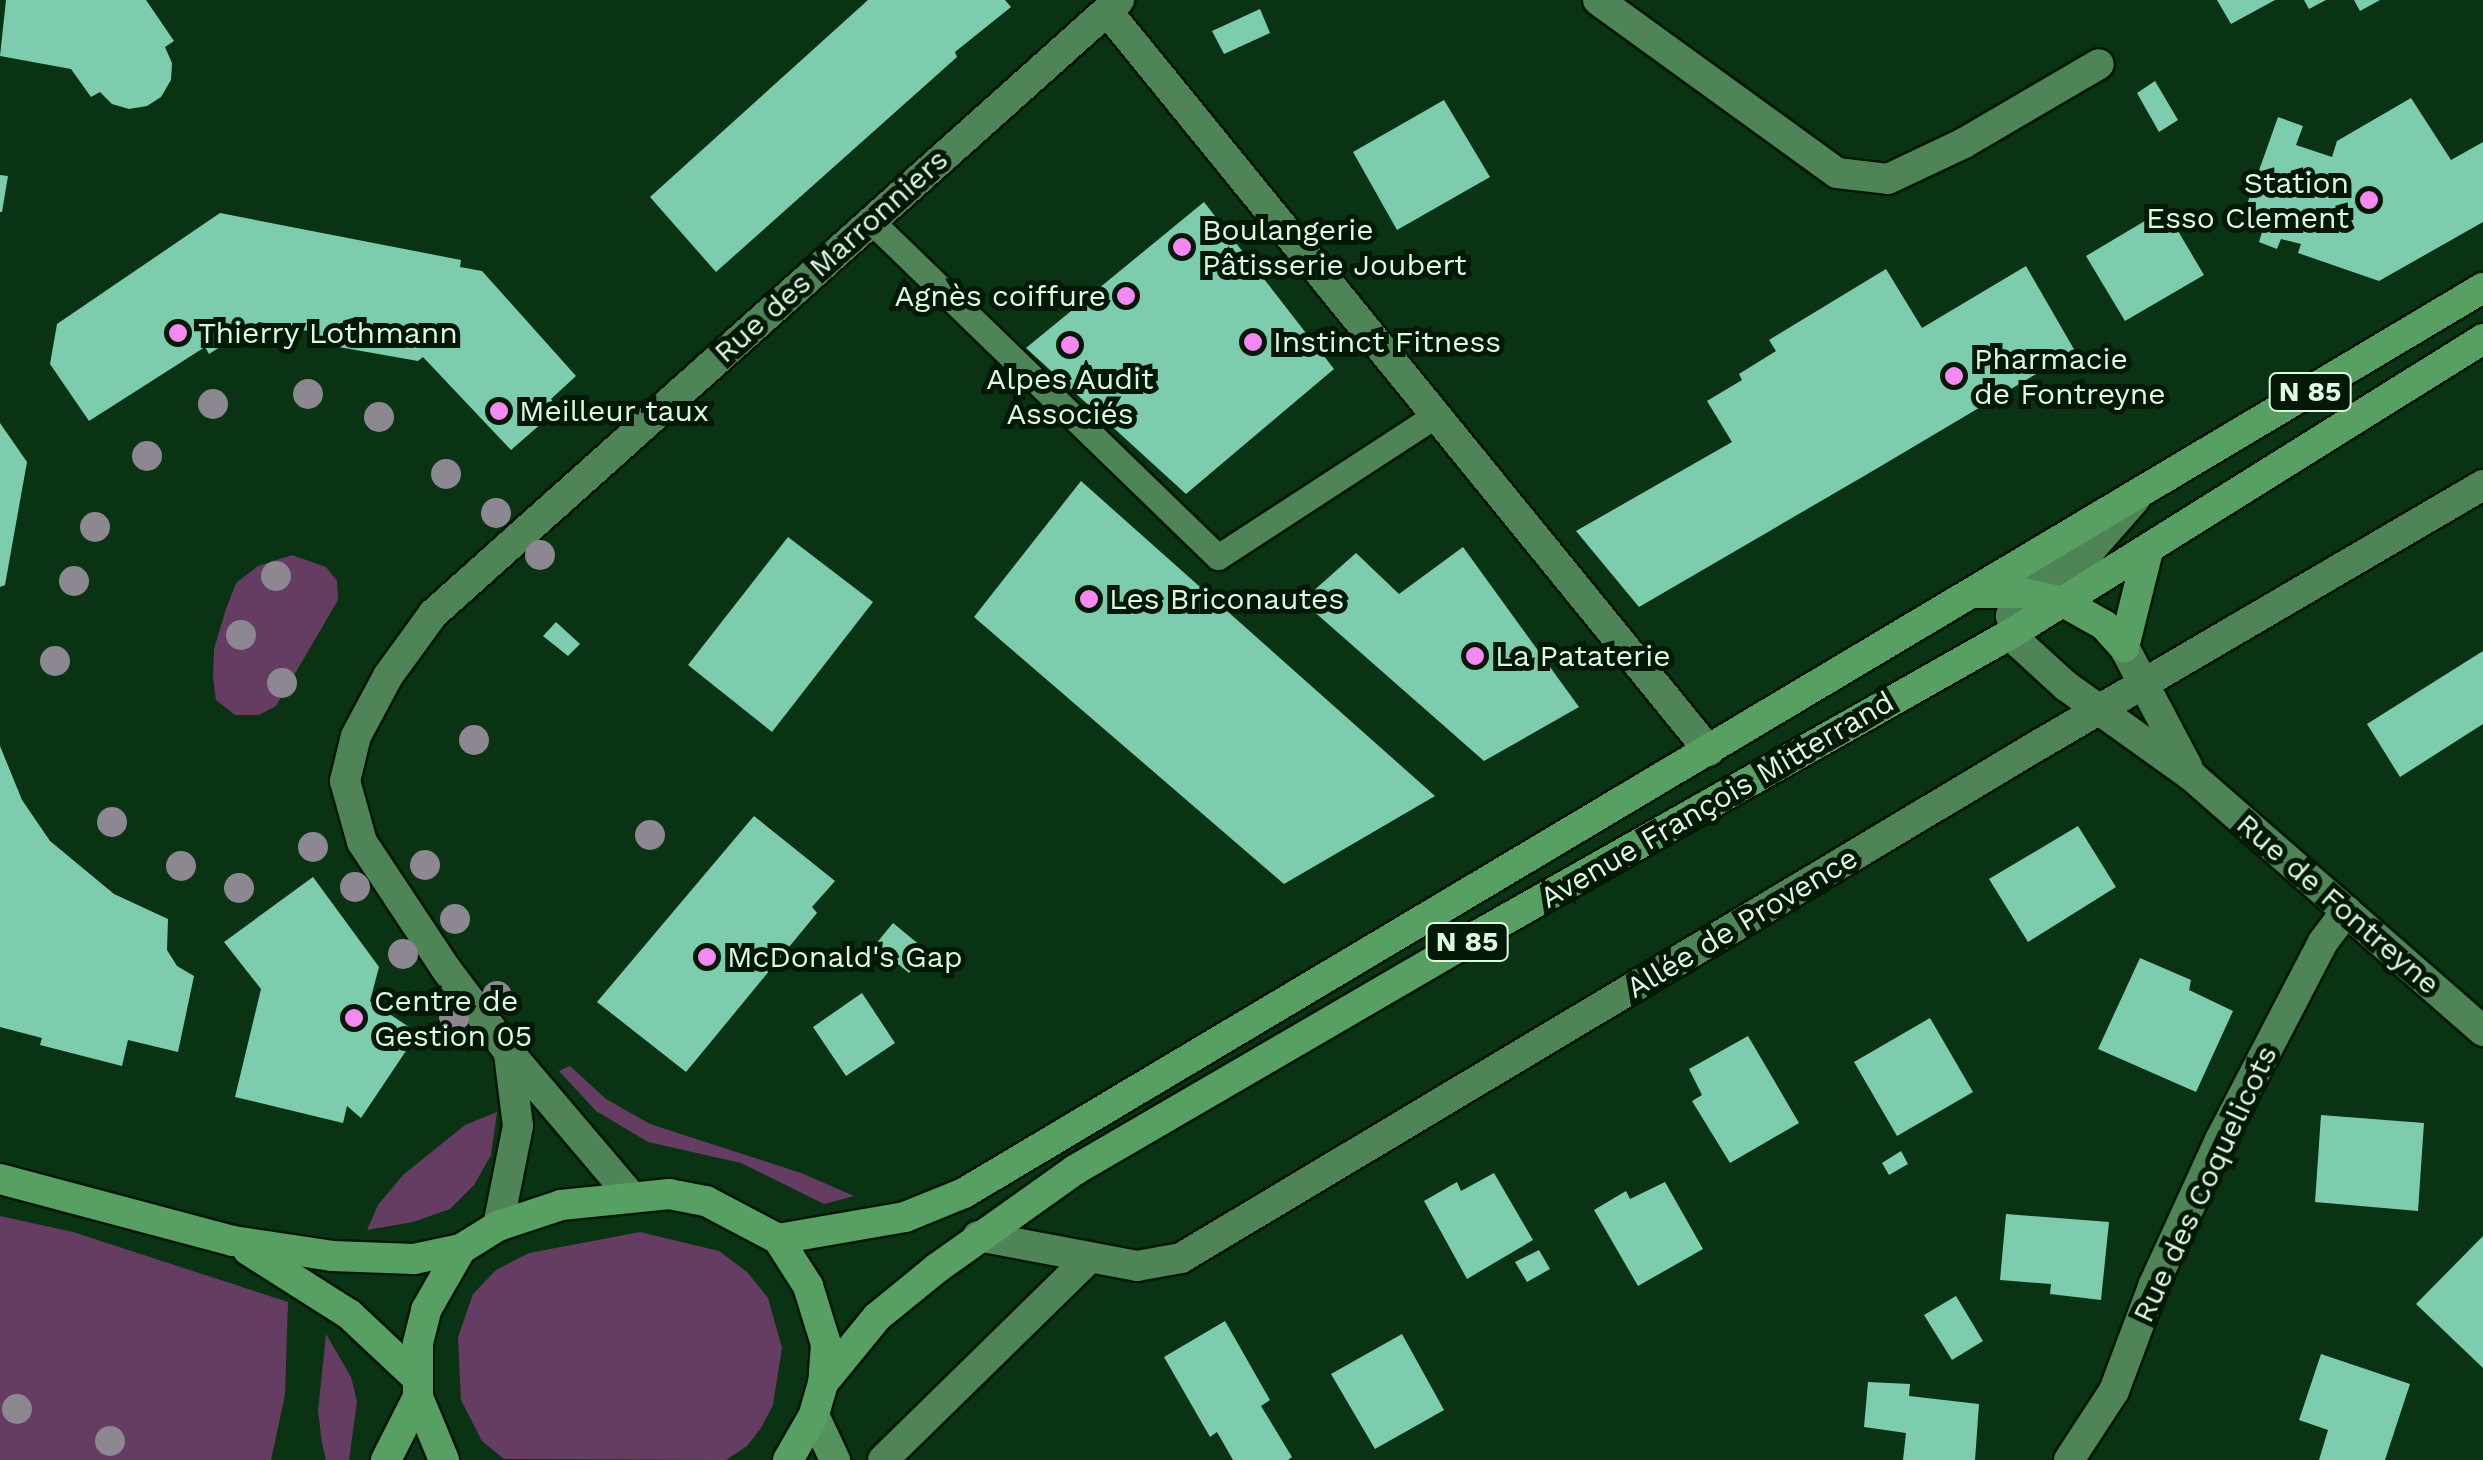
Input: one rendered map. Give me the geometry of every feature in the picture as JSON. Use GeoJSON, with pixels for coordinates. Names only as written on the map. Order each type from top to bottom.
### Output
{"type":"FeatureCollection","features":[{"type":"Feature","properties":{"kind":"main road","name":"Avenue François Mitterrand"},"geometry":{"type":"LineString","coordinates":[[778,1240],[905,1216],[964,1193],[2483,288]]}},
{"type":"Feature","properties":{"kind":"main road","name":"Avenue François Mitterrand"},"geometry":{"type":"LineString","coordinates":[[823,1383],[878,1318],[978,1236],[1075,1170],[2014,632],[2483,339]]}},
{"type":"Feature","properties":{"kind":"main road"},"geometry":{"type":"LineString","coordinates":[[2124,647],[2148,551]]}},
{"type":"Feature","properties":{"kind":"main road"},"geometry":{"type":"LineString","coordinates":[[1973,593],[2022,594],[2064,602],[2104,625],[2124,647]]}},
{"type":"Feature","properties":{"kind":"main road"},"geometry":{"type":"LineString","coordinates":[[0,1179],[233,1241],[332,1256],[414,1260],[462,1250],[498,1226],[561,1204],[669,1194],[706,1201],[778,1240],[808,1286],[818,1312],[826,1344],[823,1383],[814,1415],[788,1460]]}},
{"type":"Feature","properties":{"kind":"main road"},"geometry":{"type":"LineString","coordinates":[[233,1241],[318,1290],[417,1387],[444,1460]]}},
{"type":"Feature","properties":{"kind":"main road"},"geometry":{"type":"LineString","coordinates":[[386,1460],[417,1387],[426,1310],[462,1250]]}},
{"type":"Feature","properties":{"kind":"main road"},"geometry":{"type":"LineString","coordinates":[[814,1415],[835,1460]]}},
{"type":"Feature","properties":{"kind":"street"},"geometry":{"type":"LineString","coordinates":[[1598,0],[1838,173],[1888,180],[1964,143],[2098,64]]}},
{"type":"Feature","properties":{"kind":"street"},"geometry":{"type":"LineString","coordinates":[[1113,6],[1708,751]]}},
{"type":"Feature","properties":{"kind":"street","name":"Rue des Marronniers"},"geometry":{"type":"LineString","coordinates":[[630,1196],[508,1051],[446,969],[362,842],[345,781],[356,736],[388,676],[434,614],[1113,6]]}},
{"type":"Feature","properties":{"kind":"street","name":"Allée de Provence"},"geometry":{"type":"LineString","coordinates":[[978,1236],[1138,1266],[1181,1258],[2141,685],[2483,486]]}},
{"type":"Feature","properties":{"kind":"street"},"geometry":{"type":"LineString","coordinates":[[2014,632],[2012,616],[2022,594],[2085,556],[2137,496]]}},
{"type":"Feature","properties":{"kind":"street","name":"Rue de Fontreyne"},"geometry":{"type":"LineString","coordinates":[[2014,632],[2020,644],[2066,686],[2194,777],[2483,1030]]}},
{"type":"Feature","properties":{"kind":"street","name":"Rue de Fontreyne"},"geometry":{"type":"LineString","coordinates":[[2124,647],[2141,685],[2194,777]]}},
{"type":"Feature","properties":{"kind":"street","name":"Rue des Coquelicots"},"geometry":{"type":"LineString","coordinates":[[2070,1460],[2114,1391],[2154,1284],[2220,1140],[2324,942],[2346,911]]}},
{"type":"Feature","properties":{"kind":"street","name":"Rue des Marronniers"},"geometry":{"type":"LineString","coordinates":[[498,1226],[518,1126],[508,1051]]}},
{"type":"Feature","properties":{"kind":"street"},"geometry":{"type":"LineString","coordinates":[[884,1460],[1088,1259]]}},
{"type":"Feature","properties":{"kind":"lane"},"geometry":{"type":"LineString","coordinates":[[870,220],[1218,557],[1436,415]]}},
{"type":"Feature","properties":{"kind":"shaded area"},"geometry":{"type":"Polygon","coordinates":[[[292,555],[326,567],[337,581],[338,600],[276,706],[259,715],[235,715],[216,700],[213,678],[214,649],[226,609],[236,583],[258,566],[292,555]]]}},
{"type":"Feature","properties":{"kind":"shaded area"},"geometry":{"type":"Polygon","coordinates":[[[570,1066],[606,1099],[650,1124],[801,1173],[854,1196],[824,1204],[741,1163],[648,1142],[596,1111],[559,1071],[570,1066]]]}},
{"type":"Feature","properties":{"kind":"shaded area"},"geometry":{"type":"Polygon","coordinates":[[[497,1112],[491,1155],[474,1185],[450,1209],[413,1222],[367,1230],[378,1205],[403,1175],[465,1125],[497,1112]]]}},
{"type":"Feature","properties":{"kind":"shaded area"},"geometry":{"type":"Polygon","coordinates":[[[0,1216],[73,1232],[288,1302],[285,1395],[271,1460],[0,1460],[0,1216]]]}},
{"type":"Feature","properties":{"kind":"shaded area"},"geometry":{"type":"Polygon","coordinates":[[[640,1232],[719,1251],[747,1272],[768,1298],[782,1348],[773,1405],[761,1428],[747,1446],[726,1460],[504,1459],[482,1441],[461,1400],[458,1337],[473,1294],[496,1270],[529,1253],[640,1232]]]}},
{"type":"Feature","properties":{"kind":"shaded area"},"geometry":{"type":"Polygon","coordinates":[[[326,1334],[351,1377],[357,1402],[349,1460],[326,1460],[322,1443],[318,1411],[326,1334]]]}},
{"type":"Feature","properties":{"kind":"building"},"geometry":{"type":"Polygon","coordinates":[[[6,0],[146,0],[174,41],[165,47],[172,63],[171,80],[161,97],[147,106],[129,109],[112,104],[100,92],[91,97],[71,69],[0,56],[6,0]]]}},
{"type":"Feature","properties":{"kind":"building"},"geometry":{"type":"Polygon","coordinates":[[[868,0],[1005,0],[1011,7],[955,52],[957,57],[716,272],[650,197],[868,0]]]}},
{"type":"Feature","properties":{"kind":"building"},"geometry":{"type":"Polygon","coordinates":[[[2217,0],[2275,0],[2231,24],[2217,0]]]}},
{"type":"Feature","properties":{"kind":"building"},"geometry":{"type":"Polygon","coordinates":[[[2304,0],[2326,0],[2309,9],[2304,0]]]}},
{"type":"Feature","properties":{"kind":"building"},"geometry":{"type":"Polygon","coordinates":[[[2354,0],[2380,0],[2360,11],[2354,0]]]}},
{"type":"Feature","properties":{"kind":"building"},"geometry":{"type":"Polygon","coordinates":[[[1260,9],[1270,33],[1224,54],[1212,31],[1260,9]]]}},
{"type":"Feature","properties":{"kind":"building"},"geometry":{"type":"Polygon","coordinates":[[[2155,81],[2178,120],[2159,132],[2137,93],[2155,81]]]}},
{"type":"Feature","properties":{"kind":"building"},"geometry":{"type":"Polygon","coordinates":[[[2411,98],[2451,160],[2483,142],[2483,222],[2379,281],[2298,253],[2301,244],[2281,239],[2277,249],[2259,242],[2262,232],[2240,224],[2278,117],[2303,126],[2296,145],[2332,157],[2337,141],[2411,98]]]}},
{"type":"Feature","properties":{"kind":"building"},"geometry":{"type":"Polygon","coordinates":[[[1444,100],[1490,177],[1397,230],[1353,152],[1444,100]]]}},
{"type":"Feature","properties":{"kind":"building"},"geometry":{"type":"Polygon","coordinates":[[[0,175],[8,176],[2,212],[0,212],[0,175]]]}},
{"type":"Feature","properties":{"kind":"building"},"geometry":{"type":"Polygon","coordinates":[[[1204,202],[1334,369],[1186,494],[1026,348],[1204,202]]]}},
{"type":"Feature","properties":{"kind":"building"},"geometry":{"type":"Polygon","coordinates":[[[2165,209],[2204,275],[2125,321],[2086,256],[2165,209]]]}},
{"type":"Feature","properties":{"kind":"building"},"geometry":{"type":"Polygon","coordinates":[[[220,213],[461,260],[460,267],[482,271],[576,376],[551,399],[558,409],[511,450],[423,357],[418,361],[316,343],[319,333],[259,322],[209,354],[205,347],[89,421],[50,364],[57,324],[220,213]]]}},
{"type":"Feature","properties":{"kind":"building"},"geometry":{"type":"Polygon","coordinates":[[[2026,266],[2075,351],[1876,469],[1639,607],[1576,531],[1732,442],[1707,401],[1742,380],[1739,374],[1776,351],[1769,340],[1886,269],[1922,328],[2026,266]]]}},
{"type":"Feature","properties":{"kind":"building"},"geometry":{"type":"Polygon","coordinates":[[[0,423],[27,462],[5,585],[0,587],[0,423]]]}},
{"type":"Feature","properties":{"kind":"building"},"geometry":{"type":"Polygon","coordinates":[[[1081,481],[1435,796],[1284,884],[974,617],[1081,481]]]}},
{"type":"Feature","properties":{"kind":"building"},"geometry":{"type":"Polygon","coordinates":[[[788,537],[873,602],[772,732],[688,665],[788,537]]]}},
{"type":"Feature","properties":{"kind":"building"},"geometry":{"type":"Polygon","coordinates":[[[1463,547],[1579,707],[1484,761],[1302,601],[1356,553],[1399,594],[1463,547]]]}},
{"type":"Feature","properties":{"kind":"building"},"geometry":{"type":"Polygon","coordinates":[[[556,622],[580,644],[568,656],[543,636],[556,622]]]}},
{"type":"Feature","properties":{"kind":"building"},"geometry":{"type":"Polygon","coordinates":[[[2483,651],[2483,724],[2400,777],[2367,724],[2483,651]]]}},
{"type":"Feature","properties":{"kind":"building"},"geometry":{"type":"Polygon","coordinates":[[[0,746],[22,800],[50,841],[114,894],[168,919],[167,950],[177,966],[194,976],[178,1052],[128,1040],[122,1066],[40,1045],[42,1038],[0,1027],[0,746]]]}},
{"type":"Feature","properties":{"kind":"building","name":"McDonald's Gap"},"geometry":{"type":"Polygon","coordinates":[[[754,816],[835,881],[812,907],[817,913],[686,1072],[597,1002],[754,816]]]}},
{"type":"Feature","properties":{"kind":"building"},"geometry":{"type":"Polygon","coordinates":[[[2078,826],[2116,887],[2028,942],[1989,879],[2078,826]]]}},
{"type":"Feature","properties":{"kind":"building"},"geometry":{"type":"Polygon","coordinates":[[[313,877],[379,967],[370,1001],[418,1033],[361,1118],[347,1106],[343,1123],[235,1097],[261,989],[224,942],[313,877]]]}},
{"type":"Feature","properties":{"kind":"building"},"geometry":{"type":"Polygon","coordinates":[[[893,923],[927,951],[909,973],[875,945],[893,923]]]}},
{"type":"Feature","properties":{"kind":"building"},"geometry":{"type":"Polygon","coordinates":[[[2140,958],[2191,980],[2189,990],[2233,1011],[2196,1092],[2098,1049],[2140,958]]]}},
{"type":"Feature","properties":{"kind":"building"},"geometry":{"type":"Polygon","coordinates":[[[862,993],[895,1043],[846,1076],[813,1027],[862,993]]]}},
{"type":"Feature","properties":{"kind":"building"},"geometry":{"type":"Polygon","coordinates":[[[1930,1018],[1973,1092],[1897,1136],[1854,1062],[1930,1018]]]}},
{"type":"Feature","properties":{"kind":"building"},"geometry":{"type":"Polygon","coordinates":[[[1748,1036],[1799,1123],[1730,1163],[1692,1101],[1702,1095],[1689,1069],[1748,1036]]]}},
{"type":"Feature","properties":{"kind":"building"},"geometry":{"type":"Polygon","coordinates":[[[2321,1115],[2424,1123],[2418,1211],[2315,1202],[2321,1115]]]}},
{"type":"Feature","properties":{"kind":"building"},"geometry":{"type":"Polygon","coordinates":[[[1901,1151],[1908,1164],[1889,1175],[1882,1163],[1901,1151]]]}},
{"type":"Feature","properties":{"kind":"building"},"geometry":{"type":"Polygon","coordinates":[[[1494,1173],[1533,1240],[1467,1279],[1424,1201],[1457,1182],[1461,1191],[1494,1173]]]}},
{"type":"Feature","properties":{"kind":"building"},"geometry":{"type":"Polygon","coordinates":[[[1665,1182],[1703,1249],[1638,1286],[1594,1210],[1626,1191],[1630,1199],[1665,1182]]]}},
{"type":"Feature","properties":{"kind":"building"},"geometry":{"type":"Polygon","coordinates":[[[2006,1214],[2109,1222],[2101,1300],[2050,1294],[2051,1284],[2000,1280],[2006,1214]]]}},
{"type":"Feature","properties":{"kind":"building"},"geometry":{"type":"Polygon","coordinates":[[[2483,1236],[2483,1368],[2416,1304],[2483,1236]]]}},
{"type":"Feature","properties":{"kind":"building"},"geometry":{"type":"Polygon","coordinates":[[[1539,1250],[1550,1269],[1527,1282],[1515,1262],[1539,1250]]]}},
{"type":"Feature","properties":{"kind":"building"},"geometry":{"type":"Polygon","coordinates":[[[1956,1296],[1983,1341],[1952,1360],[1924,1315],[1956,1296]]]}},
{"type":"Feature","properties":{"kind":"building"},"geometry":{"type":"Polygon","coordinates":[[[1225,1321],[1270,1400],[1261,1406],[1292,1457],[1288,1460],[1233,1460],[1217,1432],[1210,1437],[1164,1357],[1225,1321]]]}},
{"type":"Feature","properties":{"kind":"building"},"geometry":{"type":"Polygon","coordinates":[[[1402,1334],[1444,1410],[1375,1449],[1331,1374],[1402,1334]]]}},
{"type":"Feature","properties":{"kind":"building"},"geometry":{"type":"Polygon","coordinates":[[[2321,1354],[2410,1384],[2385,1460],[2319,1460],[2328,1430],[2299,1420],[2321,1354]]]}},
{"type":"Feature","properties":{"kind":"building"},"geometry":{"type":"Polygon","coordinates":[[[1868,1382],[1910,1384],[1909,1396],[1979,1404],[1975,1460],[1903,1460],[1906,1433],[1864,1427],[1868,1382]]]}},
{"type":"Feature","properties":{"kind":"place","name":"Station Esso Clement"},"geometry":{"type":"Point","coordinates":[2369,200]}},
{"type":"Feature","properties":{"kind":"place","name":"Boulangerie Pâtisserie Joubert"},"geometry":{"type":"Point","coordinates":[1182,247]}},
{"type":"Feature","properties":{"kind":"place","name":"Agnès coiffure"},"geometry":{"type":"Point","coordinates":[1126,296]}},
{"type":"Feature","properties":{"kind":"place","name":"Thierry Lothmann"},"geometry":{"type":"Point","coordinates":[178,333]}},
{"type":"Feature","properties":{"kind":"place","name":"Instinct Fitness"},"geometry":{"type":"Point","coordinates":[1253,342]}},
{"type":"Feature","properties":{"kind":"place","name":"Alpes Audit Associés"},"geometry":{"type":"Point","coordinates":[1070,345]}},
{"type":"Feature","properties":{"kind":"place","name":"Pharmacie de Fontreyne"},"geometry":{"type":"Point","coordinates":[1954,376]}},
{"type":"Feature","properties":{"kind":"place","name":"Meilleur taux"},"geometry":{"type":"Point","coordinates":[499,411]}},
{"type":"Feature","properties":{"kind":"place","name":"Les Briconautes"},"geometry":{"type":"Point","coordinates":[1089,599]}},
{"type":"Feature","properties":{"kind":"place","name":"La Pataterie"},"geometry":{"type":"Point","coordinates":[1475,656]}},
{"type":"Feature","properties":{"kind":"place","name":"McDonald's Gap"},"geometry":{"type":"Point","coordinates":[707,957]}},
{"type":"Feature","properties":{"kind":"place","name":"Centre de Gestion 05"},"geometry":{"type":"Point","coordinates":[354,1018]}}]}
